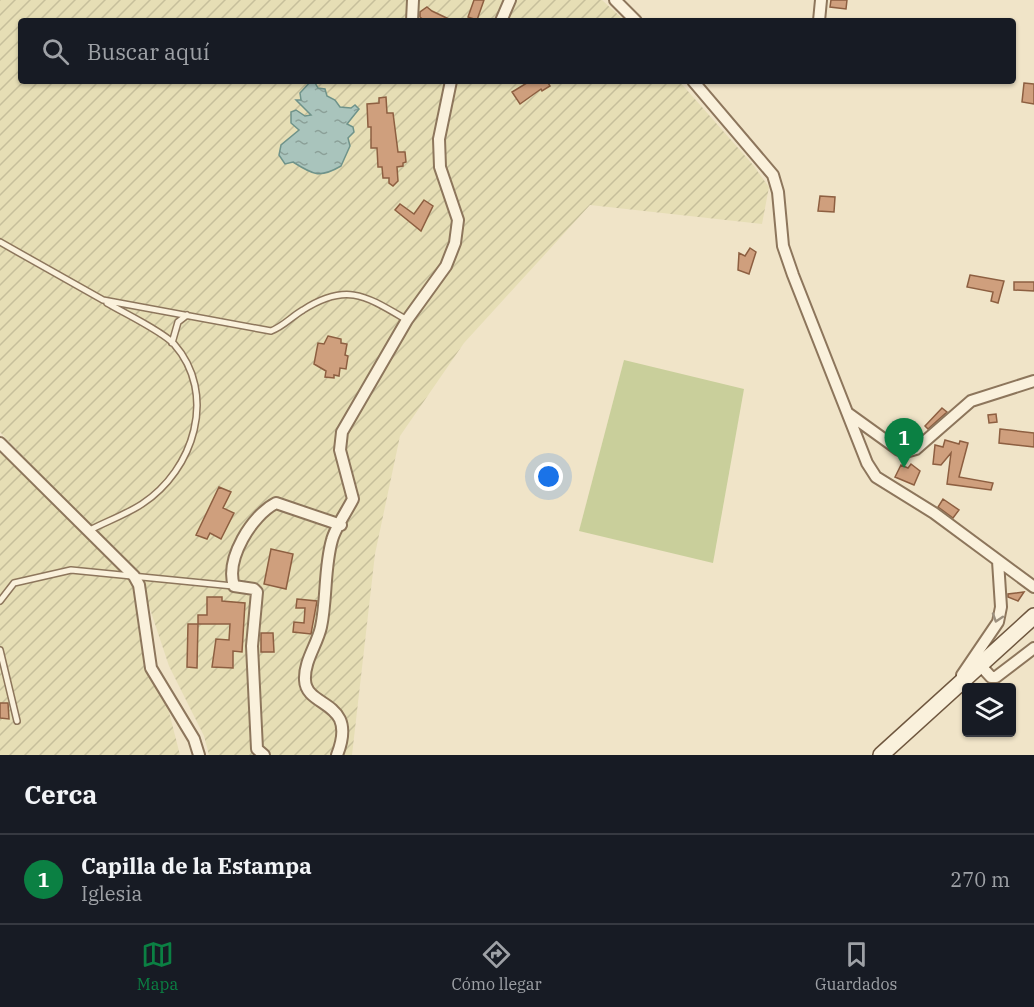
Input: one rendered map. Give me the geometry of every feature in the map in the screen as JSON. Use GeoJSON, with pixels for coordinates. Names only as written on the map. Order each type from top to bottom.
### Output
{"type":"FeatureCollection","features":[{"type":"Feature","properties":{"kind":"main road"},"geometry":{"type":"LineString","coordinates":[[881,755],[1034,616]]}},
{"type":"Feature","properties":{"kind":"street"},"geometry":{"type":"LineString","coordinates":[[412,18],[413,0]]}},
{"type":"Feature","properties":{"kind":"street"},"geometry":{"type":"LineString","coordinates":[[502,18],[510,0]]}},
{"type":"Feature","properties":{"kind":"street"},"geometry":{"type":"LineString","coordinates":[[615,0],[633,18]]}},
{"type":"Feature","properties":{"kind":"street"},"geometry":{"type":"LineString","coordinates":[[819,18],[821,0]]}},
{"type":"Feature","properties":{"kind":"street"},"geometry":{"type":"LineString","coordinates":[[337,755],[343,740],[342,724],[330,705],[311,695],[304,683],[305,668],[320,628],[332,538],[353,499],[340,450],[342,432],[407,320],[446,266],[455,243],[458,220],[440,166],[439,139],[449,84]]}},
{"type":"Feature","properties":{"kind":"street"},"geometry":{"type":"LineString","coordinates":[[696,84],[773,175],[778,192],[783,246],[867,463],[876,477],[934,513],[1033,586]]}},
{"type":"Feature","properties":{"kind":"street"},"geometry":{"type":"LineString","coordinates":[[848,414],[899,450],[909,451],[916,448],[971,401],[1034,381]]}},
{"type":"Feature","properties":{"kind":"street"},"geometry":{"type":"LineString","coordinates":[[0,443],[134,576],[140,585],[152,668],[194,740],[199,755]]}},
{"type":"Feature","properties":{"kind":"street"},"geometry":{"type":"LineString","coordinates":[[264,755],[257,749],[252,646],[257,592],[254,589],[234,586],[231,564],[255,518],[264,509],[276,503],[341,525]]}},
{"type":"Feature","properties":{"kind":"street"},"geometry":{"type":"LineString","coordinates":[[949,692],[998,622],[1001,607],[998,561]]}},
{"type":"Feature","properties":{"kind":"street"},"geometry":{"type":"LineString","coordinates":[[980,665],[991,677],[996,677],[1034,648]]}},
{"type":"Feature","properties":{"kind":"lane"},"geometry":{"type":"LineString","coordinates":[[0,242],[172,342],[188,364],[196,390],[198,420],[190,445],[177,468],[160,489],[142,504],[88,531]]}},
{"type":"Feature","properties":{"kind":"lane"},"geometry":{"type":"LineString","coordinates":[[103,300],[271,331],[284,326],[324,297],[350,294],[372,299],[407,320]]}},
{"type":"Feature","properties":{"kind":"lane"},"geometry":{"type":"LineString","coordinates":[[172,342],[178,322],[187,315]]}},
{"type":"Feature","properties":{"kind":"lane"},"geometry":{"type":"LineString","coordinates":[[0,602],[14,584],[72,570],[234,586]]}},
{"type":"Feature","properties":{"kind":"lane"},"geometry":{"type":"LineString","coordinates":[[0,650],[17,721]]}},
{"type":"Feature","properties":{"kind":"shaded area"},"geometry":{"type":"Polygon","coordinates":[[[0,0],[602,0],[622,18],[18,18],[18,84],[682,84],[753,165],[769,187],[762,224],[590,205],[464,343],[400,436],[375,554],[352,755],[209,755],[204,736],[169,666],[139,576],[0,432],[0,0]]]}},
{"type":"Feature","properties":{"kind":"shaded area"},"geometry":{"type":"Polygon","coordinates":[[[0,439],[136,583],[180,755],[0,755],[0,439]]]}},
{"type":"Feature","properties":{"kind":"green space"},"geometry":{"type":"Polygon","coordinates":[[[624,360],[744,389],[713,563],[579,531],[624,360]]]}},
{"type":"Feature","properties":{"kind":"water"},"geometry":{"type":"Polygon","coordinates":[[[308,84],[316,84],[318,88],[325,89],[327,96],[335,100],[340,107],[351,108],[355,105],[359,109],[347,124],[353,127],[354,132],[348,138],[350,146],[341,166],[327,173],[311,172],[293,162],[285,164],[279,155],[281,145],[299,130],[291,123],[291,112],[296,110],[305,116],[311,115],[296,100],[301,100],[300,93],[308,84]]]}},
{"type":"Feature","properties":{"kind":"building"},"geometry":{"type":"Polygon","coordinates":[[[474,0],[484,0],[478,18],[468,17],[474,0]]]}},
{"type":"Feature","properties":{"kind":"building"},"geometry":{"type":"Polygon","coordinates":[[[831,0],[847,0],[846,9],[830,7],[831,0]]]}},
{"type":"Feature","properties":{"kind":"building"},"geometry":{"type":"Polygon","coordinates":[[[427,7],[447,18],[421,18],[420,12],[427,7]]]}},
{"type":"Feature","properties":{"kind":"building"},"geometry":{"type":"Polygon","coordinates":[[[1024,83],[1034,84],[1034,104],[1022,102],[1024,83]]]}},
{"type":"Feature","properties":{"kind":"building"},"geometry":{"type":"Polygon","coordinates":[[[525,84],[549,84],[550,86],[542,91],[541,89],[520,104],[512,92],[525,84]]]}},
{"type":"Feature","properties":{"kind":"building"},"geometry":{"type":"Polygon","coordinates":[[[386,97],[387,113],[393,113],[398,152],[405,152],[406,162],[403,166],[397,167],[398,181],[393,186],[389,183],[389,178],[383,178],[382,167],[378,167],[377,148],[371,148],[371,127],[368,127],[367,104],[379,103],[379,98],[386,97]]]}},
{"type":"Feature","properties":{"kind":"building"},"geometry":{"type":"Polygon","coordinates":[[[820,196],[835,197],[834,212],[818,211],[820,196]]]}},
{"type":"Feature","properties":{"kind":"building"},"geometry":{"type":"Polygon","coordinates":[[[424,200],[433,206],[421,231],[395,210],[400,204],[414,214],[424,200]]]}},
{"type":"Feature","properties":{"kind":"building"},"geometry":{"type":"Polygon","coordinates":[[[750,248],[756,252],[749,274],[738,270],[739,253],[745,256],[750,248]]]}},
{"type":"Feature","properties":{"kind":"building"},"geometry":{"type":"Polygon","coordinates":[[[970,275],[1004,281],[998,303],[991,301],[993,292],[967,287],[970,275]]]}},
{"type":"Feature","properties":{"kind":"building"},"geometry":{"type":"Polygon","coordinates":[[[1014,282],[1034,282],[1034,291],[1014,290],[1014,282]]]}},
{"type":"Feature","properties":{"kind":"building"},"geometry":{"type":"Polygon","coordinates":[[[328,336],[341,339],[341,343],[347,344],[346,369],[340,368],[339,376],[334,375],[334,378],[325,377],[326,371],[314,364],[318,343],[324,344],[328,336]]]}},
{"type":"Feature","properties":{"kind":"building"},"geometry":{"type":"Polygon","coordinates":[[[942,408],[947,412],[928,429],[925,426],[942,408]]]}},
{"type":"Feature","properties":{"kind":"building"},"geometry":{"type":"Polygon","coordinates":[[[996,414],[997,422],[989,423],[988,415],[996,414]]]}},
{"type":"Feature","properties":{"kind":"building"},"geometry":{"type":"Polygon","coordinates":[[[1000,429],[1034,433],[1034,447],[999,443],[1000,429]]]}},
{"type":"Feature","properties":{"kind":"building"},"geometry":{"type":"Polygon","coordinates":[[[945,440],[959,444],[960,441],[968,443],[959,477],[993,483],[991,490],[947,484],[951,453],[941,465],[933,464],[935,445],[943,447],[945,440]]]}},
{"type":"Feature","properties":{"kind":"building"},"geometry":{"type":"Polygon","coordinates":[[[911,464],[920,471],[914,485],[895,477],[901,465],[908,468],[911,464]]]}},
{"type":"Feature","properties":{"kind":"building"},"geometry":{"type":"Polygon","coordinates":[[[219,487],[231,492],[223,508],[234,513],[221,539],[210,533],[207,539],[196,535],[219,487]]]}},
{"type":"Feature","properties":{"kind":"building"},"geometry":{"type":"Polygon","coordinates":[[[943,499],[959,510],[953,518],[938,507],[943,499]]]}},
{"type":"Feature","properties":{"kind":"building"},"geometry":{"type":"Polygon","coordinates":[[[271,549],[293,554],[286,589],[264,584],[271,549]]]}},
{"type":"Feature","properties":{"kind":"building"},"geometry":{"type":"Polygon","coordinates":[[[1024,592],[1018,601],[1008,597],[1008,594],[1024,592]]]}},
{"type":"Feature","properties":{"kind":"building"},"geometry":{"type":"Polygon","coordinates":[[[207,597],[222,597],[222,601],[245,603],[242,652],[233,651],[233,668],[212,667],[216,639],[229,640],[230,624],[198,624],[198,615],[207,615],[207,597]]]}},
{"type":"Feature","properties":{"kind":"building"},"geometry":{"type":"Polygon","coordinates":[[[297,599],[317,601],[311,634],[293,632],[294,622],[304,623],[305,608],[296,608],[297,599]]]}},
{"type":"Feature","properties":{"kind":"building"},"geometry":{"type":"Polygon","coordinates":[[[188,624],[198,624],[197,668],[187,667],[188,624]]]}},
{"type":"Feature","properties":{"kind":"building"},"geometry":{"type":"Polygon","coordinates":[[[261,633],[273,633],[274,652],[261,652],[261,633]]]}},
{"type":"Feature","properties":{"kind":"building"},"geometry":{"type":"Polygon","coordinates":[[[0,703],[8,703],[9,719],[0,718],[0,703]]]}},
{"type":"Feature","properties":{"kind":"place","name":"Capilla de la Estampa"},"geometry":{"type":"Point","coordinates":[904,468]}}]}
